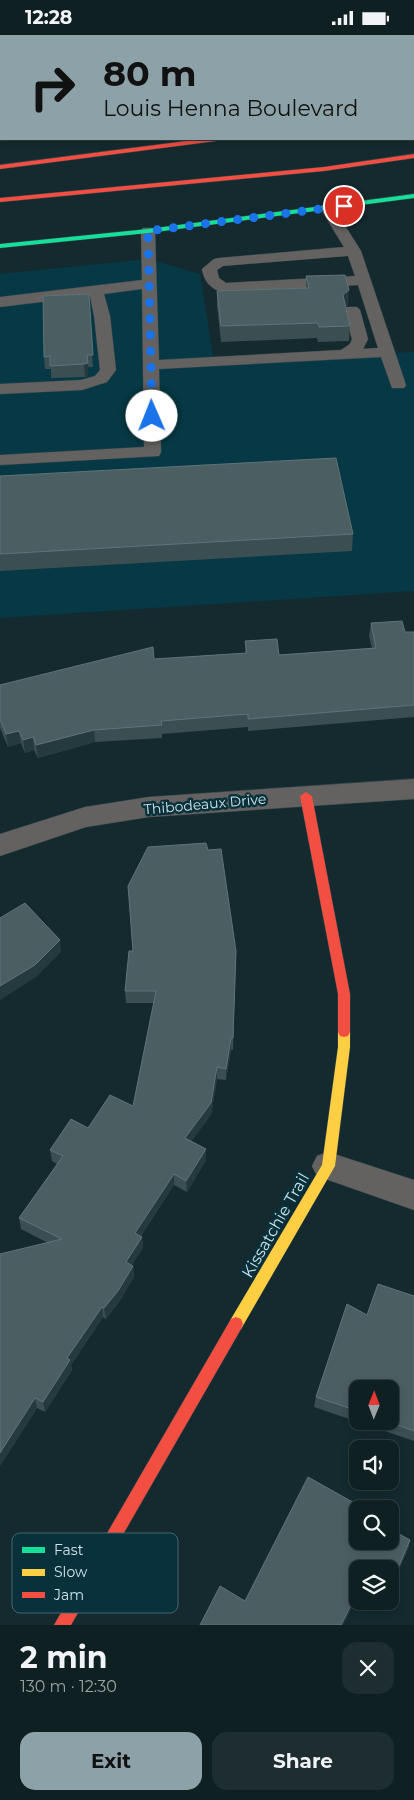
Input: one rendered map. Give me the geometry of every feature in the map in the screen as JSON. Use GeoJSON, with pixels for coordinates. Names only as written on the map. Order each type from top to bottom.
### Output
{"type":"FeatureCollection","features":[{"type":"Feature","properties":{"kind":"main road"},"geometry":{"type":"LineString","coordinates":[[0,167],[209,140]]}},
{"type":"Feature","properties":{"kind":"main road"},"geometry":{"type":"LineString","coordinates":[[0,200],[324,169],[414,156]]}},
{"type":"Feature","properties":{"kind":"main road"},"geometry":{"type":"LineString","coordinates":[[0,246],[148,231],[414,196]]}},
{"type":"Feature","properties":{"kind":"main road","name":"Kissatchie Trail"},"geometry":{"type":"LineString","coordinates":[[115,1533],[328,1166],[344,1047],[344,994],[306,796]]}},
{"type":"Feature","properties":{"kind":"main road","name":"Kissatchie Trail"},"geometry":{"type":"LineString","coordinates":[[62,1625],[69,1613]]}},
{"type":"Feature","properties":{"kind":"street","name":"Thibodeaux Drive"},"geometry":{"type":"LineString","coordinates":[[0,845],[94,815],[149,807],[414,789]]}},
{"type":"Feature","properties":{"kind":"street"},"geometry":{"type":"LineString","coordinates":[[328,1166],[414,1195]]}},
{"type":"Feature","properties":{"kind":"lane"},"geometry":{"type":"LineString","coordinates":[[327,208],[354,251],[398,385]]}},
{"type":"Feature","properties":{"kind":"lane"},"geometry":{"type":"LineString","coordinates":[[0,460],[153,453],[148,231]]}},
{"type":"Feature","properties":{"kind":"lane"},"geometry":{"type":"LineString","coordinates":[[354,251],[219,262],[209,269],[214,283],[224,288],[364,281]]}},
{"type":"Feature","properties":{"kind":"lane"},"geometry":{"type":"LineString","coordinates":[[345,281],[360,339],[356,347],[345,354]]}},
{"type":"Feature","properties":{"kind":"lane"},"geometry":{"type":"LineString","coordinates":[[0,302],[149,284]]}},
{"type":"Feature","properties":{"kind":"lane"},"geometry":{"type":"LineString","coordinates":[[0,389],[82,385],[101,379],[108,370],[102,317],[96,291]]}},
{"type":"Feature","properties":{"kind":"lane"},"geometry":{"type":"LineString","coordinates":[[150,365],[387,352]]}},
{"type":"Feature","properties":{"kind":"shaded area"},"geometry":{"type":"Polygon","coordinates":[[[148,259],[200,274],[214,362],[414,352],[414,591],[0,618],[0,274],[148,259]]]}},
{"type":"Feature","properties":{"kind":"building"},"geometry":{"type":"Polygon","coordinates":[[[345,275],[349,290],[343,295],[350,326],[319,327],[318,323],[221,326],[217,291],[309,288],[306,276],[345,275]]]}},
{"type":"Feature","properties":{"kind":"building"},"geometry":{"type":"Polygon","coordinates":[[[89,294],[93,355],[87,355],[88,363],[50,366],[50,356],[44,357],[43,296],[89,294]]]}},
{"type":"Feature","properties":{"kind":"building"},"geometry":{"type":"Polygon","coordinates":[[[336,458],[353,534],[0,554],[0,476],[336,458]]]}},
{"type":"Feature","properties":{"kind":"building"},"geometry":{"type":"Polygon","coordinates":[[[402,621],[405,632],[414,632],[414,705],[248,719],[248,714],[161,721],[162,725],[94,730],[36,745],[33,737],[23,740],[19,731],[6,734],[0,719],[0,685],[153,647],[154,659],[247,653],[245,641],[277,639],[279,655],[376,648],[371,623],[402,621]]]}},
{"type":"Feature","properties":{"kind":"building"},"geometry":{"type":"Polygon","coordinates":[[[206,843],[208,850],[221,849],[236,951],[233,1038],[231,1038],[226,1069],[217,1067],[211,1103],[185,1138],[206,1149],[186,1181],[174,1174],[135,1233],[142,1237],[126,1262],[133,1266],[118,1291],[104,1308],[102,1307],[67,1358],[70,1360],[43,1402],[35,1398],[0,1453],[0,1254],[62,1239],[19,1218],[63,1156],[50,1150],[71,1119],[88,1128],[110,1095],[133,1106],[156,991],[125,991],[129,951],[133,951],[128,886],[148,847],[206,843]]]}},
{"type":"Feature","properties":{"kind":"building"},"geometry":{"type":"Polygon","coordinates":[[[25,903],[60,940],[35,965],[0,986],[0,918],[25,903]]]}},
{"type":"Feature","properties":{"kind":"building"},"geometry":{"type":"Polygon","coordinates":[[[378,1284],[414,1296],[414,1431],[399,1426],[399,1380],[349,1380],[349,1408],[316,1397],[347,1304],[367,1315],[378,1284]]]}},
{"type":"Feature","properties":{"kind":"building"},"geometry":{"type":"Polygon","coordinates":[[[308,1477],[349,1500],[349,1550],[399,1550],[399,1534],[410,1540],[399,1566],[399,1560],[349,1560],[349,1609],[341,1625],[200,1625],[220,1586],[245,1601],[308,1477]]]}},
{"type":"Feature","properties":{"kind":"traffic: fast"},"geometry":{"type":"LineString","coordinates":[[0,246],[148,231],[414,196]]}},
{"type":"Feature","properties":{"kind":"traffic: slow"},"geometry":{"type":"LineString","coordinates":[[236,1324],[328,1166],[344,1047],[344,1032]]}},
{"type":"Feature","properties":{"kind":"traffic: jam"},"geometry":{"type":"LineString","coordinates":[[0,167],[208,140]]}},
{"type":"Feature","properties":{"kind":"traffic: jam"},"geometry":{"type":"LineString","coordinates":[[0,200],[324,169],[414,156]]}},
{"type":"Feature","properties":{"kind":"traffic: jam"},"geometry":{"type":"LineString","coordinates":[[306,796],[344,994],[344,1032]]}},
{"type":"Feature","properties":{"kind":"traffic: jam"},"geometry":{"type":"LineString","coordinates":[[115,1533],[236,1324]]}},
{"type":"Feature","properties":{"kind":"traffic: jam"},"geometry":{"type":"LineString","coordinates":[[62,1625],[69,1613]]}},
{"type":"Feature","properties":{"kind":"route"},"geometry":{"type":"LineString","coordinates":[[152,416],[148,231],[344,206]]}}]}
